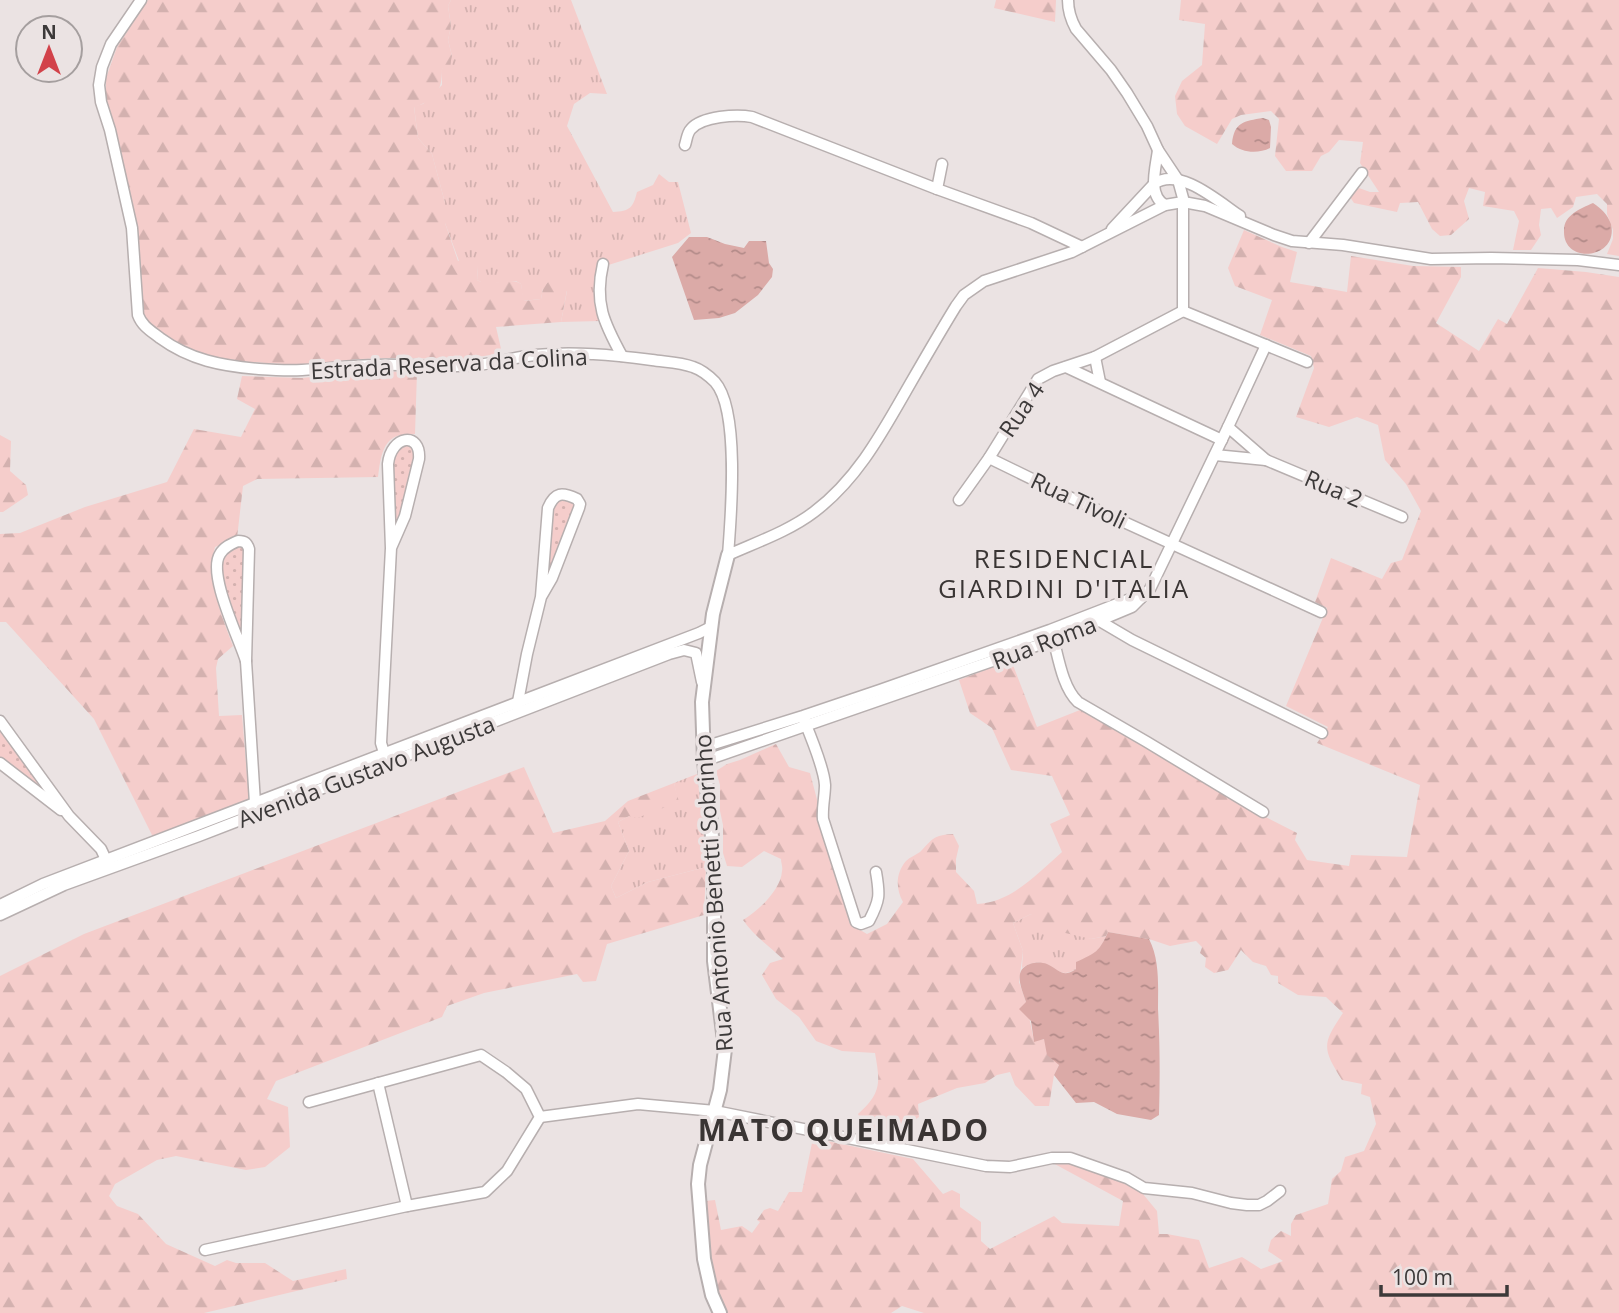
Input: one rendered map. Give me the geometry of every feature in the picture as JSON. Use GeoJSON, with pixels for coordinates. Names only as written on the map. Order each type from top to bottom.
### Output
{"type":"FeatureCollection","features":[{"type":"Feature","properties":{"kind":"main road","name":"Rua Antonio Benetti Sobrinho"},"geometry":{"type":"LineString","coordinates":[[720,1313],[712,1295],[704,1259],[698,1184],[715,1111],[725,1049],[714,961],[714,864],[704,761],[703,693],[711,627],[728,555]]}},
{"type":"Feature","properties":{"kind":"street","name":"Estrada Reserva da Colina"},"geometry":{"type":"LineString","coordinates":[[141,0],[111,44],[101,75],[100,95],[130,215],[138,315],[146,327],[186,354],[218,365],[282,370],[374,365],[478,365],[532,355],[562,353],[622,356],[694,367],[716,383],[722,394],[731,440],[732,499],[728,555]]}},
{"type":"Feature","properties":{"kind":"street"},"geometry":{"type":"LineString","coordinates":[[1068,0],[1076,29],[1120,82],[1181,187],[1183,311],[1307,362]]}},
{"type":"Feature","properties":{"kind":"street"},"geometry":{"type":"LineString","coordinates":[[685,145],[688,134],[701,122],[731,115],[752,117],[1031,223],[1082,247]]}},
{"type":"Feature","properties":{"kind":"street"},"geometry":{"type":"LineString","coordinates":[[1158,150],[1154,184],[1158,200],[1165,205]]}},
{"type":"Feature","properties":{"kind":"street"},"geometry":{"type":"LineString","coordinates":[[937,189],[942,164]]}},
{"type":"Feature","properties":{"kind":"street"},"geometry":{"type":"LineString","coordinates":[[1309,243],[1362,173]]}},
{"type":"Feature","properties":{"kind":"street"},"geometry":{"type":"LineString","coordinates":[[1109,232],[1154,184],[1166,178],[1178,180],[1205,192],[1259,229]]}},
{"type":"Feature","properties":{"kind":"street"},"geometry":{"type":"LineString","coordinates":[[728,555],[799,522],[835,494],[878,439],[956,306],[972,288],[992,278],[1082,247],[1165,205],[1183,202],[1205,206],[1283,239],[1309,243],[1343,245],[1431,259],[1578,260],[1619,265]]}},
{"type":"Feature","properties":{"kind":"street"},"geometry":{"type":"LineString","coordinates":[[603,264],[600,308],[622,356]]}},
{"type":"Feature","properties":{"kind":"street","name":"Rua 4"},"geometry":{"type":"LineString","coordinates":[[959,500],[989,458],[1038,379],[1095,357],[1183,311]]}},
{"type":"Feature","properties":{"kind":"street"},"geometry":{"type":"LineString","coordinates":[[1172,543],[1266,345]]}},
{"type":"Feature","properties":{"kind":"street"},"geometry":{"type":"LineString","coordinates":[[1095,357],[1100,382]]}},
{"type":"Feature","properties":{"kind":"street"},"geometry":{"type":"LineString","coordinates":[[1066,367],[1222,440]]}},
{"type":"Feature","properties":{"kind":"street","name":"Rua 2"},"geometry":{"type":"LineString","coordinates":[[1228,427],[1266,460]]}},
{"type":"Feature","properties":{"kind":"street"},"geometry":{"type":"LineString","coordinates":[[386,758],[381,743],[391,548],[388,464],[389,455],[396,444],[400,440],[406,440],[417,446],[419,459],[405,516],[391,548]]}},
{"type":"Feature","properties":{"kind":"street","name":"Rua 2"},"geometry":{"type":"LineString","coordinates":[[1215,455],[1266,460],[1402,517]]}},
{"type":"Feature","properties":{"kind":"street","name":"Rua Tivoli"},"geometry":{"type":"LineString","coordinates":[[989,458],[1321,612]]}},
{"type":"Feature","properties":{"kind":"street"},"geometry":{"type":"LineString","coordinates":[[517,709],[541,597],[548,508],[553,499],[564,494],[577,499],[580,504],[552,578],[541,597]]}},
{"type":"Feature","properties":{"kind":"street"},"geometry":{"type":"LineString","coordinates":[[246,660],[229,619],[216,563],[218,555],[238,541],[243,541],[249,549],[246,660],[255,803]]}},
{"type":"Feature","properties":{"kind":"street","name":"Rua Roma"},"geometry":{"type":"LineString","coordinates":[[704,761],[805,721],[1132,607],[1150,589],[1172,543]]}},
{"type":"Feature","properties":{"kind":"street"},"geometry":{"type":"LineString","coordinates":[[1097,617],[1132,640],[1322,733]]}},
{"type":"Feature","properties":{"kind":"street","name":"Avenida Gustavo Augusta"},"geometry":{"type":"LineString","coordinates":[[517,709],[711,627]]}},
{"type":"Feature","properties":{"kind":"street"},"geometry":{"type":"LineString","coordinates":[[1052,635],[1067,687],[1078,702],[1263,812]]}},
{"type":"Feature","properties":{"kind":"street","name":"Avenida Gustavo Augusta"},"geometry":{"type":"LineString","coordinates":[[0,915],[108,864],[255,803],[669,654],[684,650],[696,653],[703,693]]}},
{"type":"Feature","properties":{"kind":"street"},"geometry":{"type":"LineString","coordinates":[[0,721],[69,816],[101,849],[108,864]]}},
{"type":"Feature","properties":{"kind":"street"},"geometry":{"type":"LineString","coordinates":[[805,721],[825,785],[823,819],[856,922],[861,924],[869,921],[879,898],[876,872]]}},
{"type":"Feature","properties":{"kind":"street","name":"Rua Roma"},"geometry":{"type":"LineString","coordinates":[[704,747],[805,721]]}},
{"type":"Feature","properties":{"kind":"street","name":"Avenida Gustavo Augusta"},"geometry":{"type":"LineString","coordinates":[[0,905],[43,884],[199,836],[386,758]]}},
{"type":"Feature","properties":{"kind":"street"},"geometry":{"type":"LineString","coordinates":[[0,763],[69,816]]}},
{"type":"Feature","properties":{"kind":"street"},"geometry":{"type":"LineString","coordinates":[[309,1102],[481,1055],[526,1089],[540,1118]]}},
{"type":"Feature","properties":{"kind":"street"},"geometry":{"type":"LineString","coordinates":[[378,1083],[407,1206]]}},
{"type":"Feature","properties":{"kind":"street"},"geometry":{"type":"LineString","coordinates":[[205,1250],[407,1206],[485,1192],[507,1171],[540,1118],[638,1104],[715,1111],[986,1166],[1010,1167],[1052,1158],[1070,1158],[1127,1178],[1144,1188],[1192,1193],[1231,1203],[1259,1205],[1280,1191]]}},
{"type":"Feature","properties":{"kind":"green space"},"geometry":{"type":"Polygon","coordinates":[[[148,0],[451,0],[448,6],[451,26],[448,40],[452,56],[450,65],[442,69],[441,83],[433,98],[414,107],[418,138],[432,154],[445,203],[445,223],[458,261],[468,257],[475,260],[478,267],[477,280],[521,284],[524,301],[541,299],[543,288],[549,281],[557,281],[567,290],[561,322],[496,327],[502,353],[466,359],[360,359],[300,365],[207,357],[183,348],[148,323],[144,315],[137,226],[106,96],[106,78],[117,47],[148,0]]]}},
{"type":"Feature","properties":{"kind":"green space"},"geometry":{"type":"Polygon","coordinates":[[[451,0],[571,0],[607,94],[590,93],[574,104],[567,126],[613,212],[630,208],[637,192],[653,185],[659,174],[669,182],[678,182],[691,233],[678,243],[599,268],[596,293],[600,321],[561,322],[567,291],[543,288],[541,299],[523,301],[521,284],[516,281],[485,284],[477,280],[478,267],[459,261],[445,223],[445,203],[432,154],[418,138],[414,106],[423,104],[442,85],[442,69],[452,56],[448,40],[451,26],[448,6],[451,0]]]}},
{"type":"Feature","properties":{"kind":"green space"},"geometry":{"type":"Polygon","coordinates":[[[996,0],[1056,0],[1055,22],[994,8],[996,0]]]}},
{"type":"Feature","properties":{"kind":"green space"},"geometry":{"type":"Polygon","coordinates":[[[1181,0],[1619,0],[1619,256],[1607,254],[1613,239],[1613,230],[1607,214],[1607,204],[1597,194],[1576,197],[1573,207],[1557,218],[1551,208],[1541,209],[1541,235],[1531,250],[1513,250],[1519,221],[1514,211],[1483,206],[1485,192],[1469,188],[1464,201],[1469,219],[1451,235],[1440,236],[1432,229],[1418,202],[1400,203],[1397,212],[1354,203],[1350,197],[1359,188],[1379,192],[1360,163],[1363,142],[1339,140],[1329,152],[1321,156],[1312,171],[1286,171],[1275,156],[1279,119],[1271,111],[1241,115],[1232,119],[1217,144],[1185,126],[1177,114],[1175,96],[1182,81],[1202,65],[1205,24],[1179,20],[1181,0]]]}},
{"type":"Feature","properties":{"kind":"green space"},"geometry":{"type":"Polygon","coordinates":[[[1244,230],[1297,252],[1290,282],[1347,292],[1351,256],[1413,266],[1461,267],[1461,277],[1436,323],[1479,351],[1498,319],[1507,324],[1538,268],[1619,277],[1619,1313],[924,1313],[902,1306],[891,1313],[727,1313],[713,1272],[705,1201],[715,1200],[721,1230],[742,1226],[752,1233],[764,1210],[770,1208],[778,1211],[789,1192],[802,1192],[813,1138],[913,1159],[943,1194],[952,1190],[960,1194],[960,1207],[981,1222],[981,1241],[990,1249],[1054,1216],[1062,1223],[1119,1226],[1123,1201],[1051,1162],[1062,1159],[1126,1180],[1138,1188],[1157,1211],[1159,1234],[1199,1240],[1209,1268],[1242,1257],[1261,1269],[1283,1261],[1268,1251],[1271,1240],[1281,1231],[1291,1236],[1291,1224],[1296,1215],[1328,1204],[1332,1179],[1341,1171],[1345,1157],[1364,1151],[1376,1124],[1370,1097],[1361,1094],[1362,1084],[1342,1080],[1331,1060],[1328,1039],[1343,1013],[1326,997],[1298,995],[1278,983],[1278,976],[1271,975],[1266,966],[1253,962],[1241,950],[1228,970],[1214,973],[1205,967],[1206,958],[1200,953],[1202,947],[1196,941],[1170,946],[1149,939],[1108,932],[1106,936],[1091,939],[1044,928],[1031,914],[1013,923],[1023,951],[1019,982],[1034,1041],[1044,1039],[1059,1065],[1054,1075],[1049,1106],[1035,1106],[1015,1085],[1010,1072],[997,1075],[985,1083],[957,1088],[918,1104],[919,1117],[906,1124],[885,1129],[864,1127],[858,1114],[871,1100],[877,1086],[875,1053],[842,1051],[816,1041],[799,1017],[776,999],[762,975],[770,963],[783,959],[756,936],[743,920],[762,906],[778,885],[782,870],[781,859],[764,851],[742,867],[727,866],[723,853],[720,785],[716,771],[776,744],[789,767],[810,773],[850,924],[867,934],[887,924],[903,902],[898,882],[906,861],[941,835],[953,834],[959,846],[956,872],[974,891],[977,904],[1002,898],[1013,892],[1062,852],[1050,824],[1070,815],[1052,776],[1011,770],[992,728],[970,713],[959,680],[1011,660],[1037,727],[1080,710],[1297,833],[1295,840],[1307,860],[1349,866],[1351,855],[1407,857],[1420,785],[1317,743],[1328,727],[1286,706],[1327,608],[1315,602],[1331,558],[1382,579],[1391,563],[1402,560],[1421,511],[1406,484],[1385,460],[1378,425],[1357,417],[1329,427],[1296,417],[1314,368],[1311,356],[1260,335],[1272,300],[1235,286],[1228,268],[1244,230]]]}},
{"type":"Feature","properties":{"kind":"green space"},"geometry":{"type":"Polygon","coordinates":[[[370,371],[417,372],[415,434],[397,436],[388,443],[382,453],[378,477],[257,479],[243,486],[237,538],[215,547],[212,572],[214,584],[233,646],[218,659],[216,668],[219,716],[242,715],[249,799],[153,837],[94,719],[6,622],[0,622],[0,534],[20,533],[85,507],[167,482],[194,429],[241,437],[255,409],[237,399],[242,376],[302,378],[370,371]]]}},
{"type":"Feature","properties":{"kind":"green space"},"geometry":{"type":"Polygon","coordinates":[[[0,435],[11,441],[10,471],[26,485],[28,495],[3,512],[0,512],[0,435]]]}},
{"type":"Feature","properties":{"kind":"green space"},"geometry":{"type":"Polygon","coordinates":[[[398,445],[412,445],[416,454],[402,516],[393,536],[391,467],[398,445]]]}},
{"type":"Feature","properties":{"kind":"green space"},"geometry":{"type":"Polygon","coordinates":[[[562,498],[576,505],[546,582],[549,518],[555,501],[562,498]]]}},
{"type":"Feature","properties":{"kind":"green space"},"geometry":{"type":"Polygon","coordinates":[[[238,547],[245,550],[243,639],[227,600],[221,568],[225,556],[238,547]]]}},
{"type":"Feature","properties":{"kind":"green space"},"geometry":{"type":"Polygon","coordinates":[[[0,728],[54,800],[0,758],[0,728]]]}},
{"type":"Feature","properties":{"kind":"green space"},"geometry":{"type":"Polygon","coordinates":[[[524,767],[553,833],[605,821],[628,801],[674,783],[679,802],[637,818],[629,816],[618,822],[629,851],[611,886],[616,898],[648,882],[706,867],[704,915],[607,944],[596,981],[583,982],[577,974],[484,993],[447,1006],[442,1017],[276,1081],[267,1099],[288,1107],[290,1147],[265,1167],[246,1170],[176,1156],[157,1160],[115,1184],[109,1196],[117,1206],[138,1214],[166,1244],[215,1266],[227,1260],[236,1263],[265,1263],[293,1281],[346,1269],[347,1279],[204,1313],[0,1313],[0,976],[84,934],[524,767]]]}},
{"type":"Feature","properties":{"kind":"green space"},"geometry":{"type":"Polygon","coordinates":[[[697,774],[706,867],[648,882],[616,898],[611,886],[629,851],[618,822],[629,816],[678,802],[674,783],[697,774]]]}},
{"type":"Feature","properties":{"kind":"green space"},"geometry":{"type":"Polygon","coordinates":[[[1031,914],[1091,939],[1106,936],[1098,950],[1077,962],[1076,969],[1068,973],[1040,963],[1032,963],[1022,968],[1023,951],[1013,923],[1031,914]]]}},
{"type":"Feature","properties":{"kind":"water"},"geometry":{"type":"Polygon","coordinates":[[[1263,118],[1269,120],[1271,127],[1270,148],[1250,152],[1232,144],[1235,131],[1241,124],[1263,118]]]}},
{"type":"Feature","properties":{"kind":"water"},"geometry":{"type":"Polygon","coordinates":[[[1593,203],[1608,217],[1611,224],[1611,236],[1607,245],[1590,254],[1572,250],[1566,243],[1566,221],[1573,213],[1593,203]]]}},
{"type":"Feature","properties":{"kind":"water"},"geometry":{"type":"Polygon","coordinates":[[[689,237],[707,237],[744,248],[749,241],[766,241],[769,263],[773,269],[772,277],[758,295],[735,313],[719,318],[694,320],[672,257],[689,237]]]}},
{"type":"Feature","properties":{"kind":"water"},"geometry":{"type":"Polygon","coordinates":[[[1108,932],[1149,939],[1157,964],[1159,1115],[1151,1120],[1117,1114],[1094,1102],[1076,1103],[1054,1075],[1059,1065],[1047,1055],[1044,1039],[1034,1042],[1031,1021],[1019,1009],[1026,1002],[1020,980],[1024,967],[1041,963],[1064,973],[1071,972],[1076,969],[1076,962],[1099,948],[1108,932]]]}},
{"type":"Feature","properties":{"kind":"district","name":"RESIDENCIAL GIARDINI D'ITALIA"},"geometry":{"type":"Point","coordinates":[1064,573]}},
{"type":"Feature","properties":{"kind":"district","name":"MATO QUEIMADO"},"geometry":{"type":"Point","coordinates":[844,1129]}}]}
